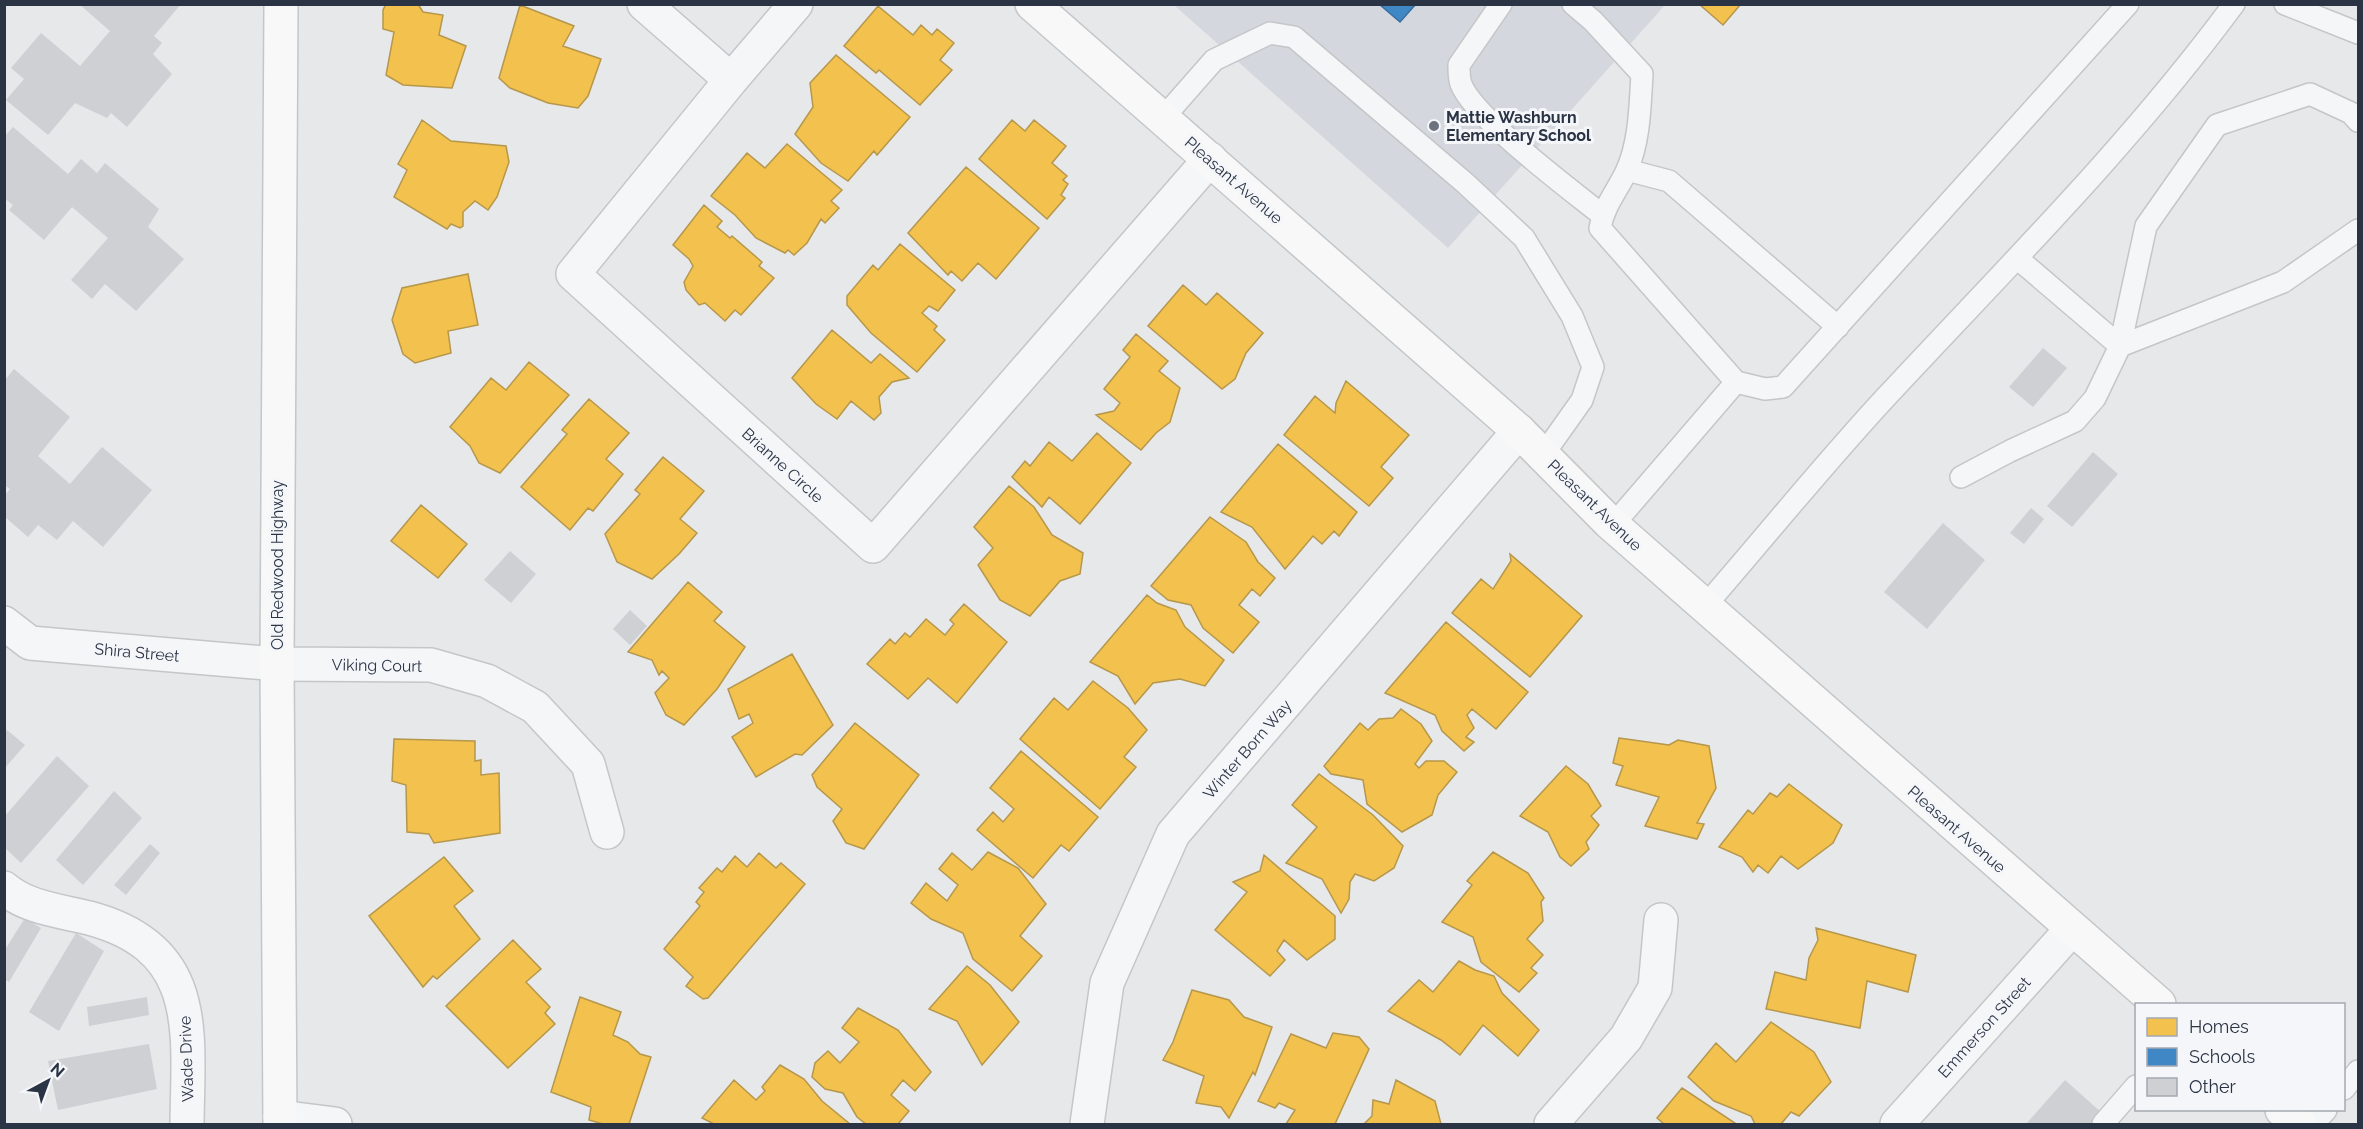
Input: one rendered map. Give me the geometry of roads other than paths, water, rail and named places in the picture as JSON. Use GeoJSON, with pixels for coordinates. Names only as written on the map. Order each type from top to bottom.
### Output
{"type":"FeatureCollection","features":[{"type":"Feature","properties":{"kind":"street","name":"Old Redwood Highway"},"geometry":{"type":"LineString","coordinates":[[280,1121],[277,664],[281,4]]}},
{"type":"Feature","properties":{"kind":"street"},"geometry":{"type":"LineString","coordinates":[[644,4],[731,80]]}},
{"type":"Feature","properties":{"kind":"street","name":"Brianne Circle"},"geometry":{"type":"LineString","coordinates":[[796,4],[573,274],[873,546],[1210,159]]}},
{"type":"Feature","properties":{"kind":"street","name":"Pleasant Avenue"},"geometry":{"type":"LineString","coordinates":[[1032,4],[1519,431],[1613,525],[2157,1003]]}},
{"type":"Feature","properties":{"kind":"street","name":"Winter Born Way"},"geometry":{"type":"LineString","coordinates":[[1087,1125],[1107,982],[1173,834],[1519,431]]}},
{"type":"Feature","properties":{"kind":"street","name":"Shira Street"},"geometry":{"type":"LineString","coordinates":[[4,623],[30,643],[277,664]]}},
{"type":"Feature","properties":{"kind":"street","name":"Viking Court"},"geometry":{"type":"LineString","coordinates":[[277,664],[431,665],[487,681],[535,707],[588,764],[607,832]]}},
{"type":"Feature","properties":{"kind":"street","name":"Wade Drive"},"geometry":{"type":"LineString","coordinates":[[4,888],[18,900],[106,922],[153,948],[179,986],[188,1026],[187,1125]]}},
{"type":"Feature","properties":{"kind":"street"},"geometry":{"type":"LineString","coordinates":[[1551,1125],[1626,1038],[1655,988],[1661,920]]}},
{"type":"Feature","properties":{"kind":"street","name":"Emmerson Street"},"geometry":{"type":"LineString","coordinates":[[1897,1125],[2071,930]]}},
{"type":"Feature","properties":{"kind":"street"},"geometry":{"type":"LineString","coordinates":[[2283,1111],[2299,1125]]}},
{"type":"Feature","properties":{"kind":"street"},"geometry":{"type":"LineString","coordinates":[[280,1121],[335,1125]]}},
{"type":"Feature","properties":{"kind":"lane"},"geometry":{"type":"LineString","coordinates":[[1501,4],[1459,65],[1461,84],[1479,108],[1511,140],[1602,215]]}},
{"type":"Feature","properties":{"kind":"lane"},"geometry":{"type":"LineString","coordinates":[[1573,4],[1593,21],[1642,74],[1638,131],[1627,170],[1602,215],[1600,228],[1736,382],[1766,389],[1784,387],[2128,4]]}},
{"type":"Feature","properties":{"kind":"lane"},"geometry":{"type":"LineString","coordinates":[[1705,606],[1884,400],[2017,258],[2186,69],[2234,4]]}},
{"type":"Feature","properties":{"kind":"lane"},"geometry":{"type":"LineString","coordinates":[[2285,4],[2358,33]]}},
{"type":"Feature","properties":{"kind":"lane"},"geometry":{"type":"LineString","coordinates":[[1163,118],[1214,60],[1256,37],[1270,33],[1294,37],[1465,183],[1524,238],[1572,316],[1593,367],[1582,400],[1544,455]]}},
{"type":"Feature","properties":{"kind":"lane"},"geometry":{"type":"LineString","coordinates":[[1961,477],[2075,421],[2095,398],[2120,346],[2146,226],[2217,125],[2310,94],[2351,113],[2358,121]]}},
{"type":"Feature","properties":{"kind":"lane"},"geometry":{"type":"LineString","coordinates":[[1627,170],[1670,181],[1838,327]]}},
{"type":"Feature","properties":{"kind":"lane"},"geometry":{"type":"LineString","coordinates":[[2120,346],[2283,282],[2358,231]]}},
{"type":"Feature","properties":{"kind":"lane"},"geometry":{"type":"LineString","coordinates":[[2017,258],[2120,346]]}},
{"type":"Feature","properties":{"kind":"lane"},"geometry":{"type":"LineString","coordinates":[[1613,525],[1736,382]]}},
{"type":"Feature","properties":{"kind":"lane"},"geometry":{"type":"LineString","coordinates":[[2345,1087],[2358,1071]]}},
{"type":"Feature","properties":{"kind":"lane"},"geometry":{"type":"LineString","coordinates":[[2103,1125],[2135,1087]]}},
{"type":"Feature","properties":{"kind":"lane"},"geometry":{"type":"LineString","coordinates":[[2313,1125],[2325,1111]]}},
{"type":"Feature","properties":{"kind":"place","name":"Mattie Washburn Elementary School"},"geometry":{"type":"Point","coordinates":[1434,126]}}]}
